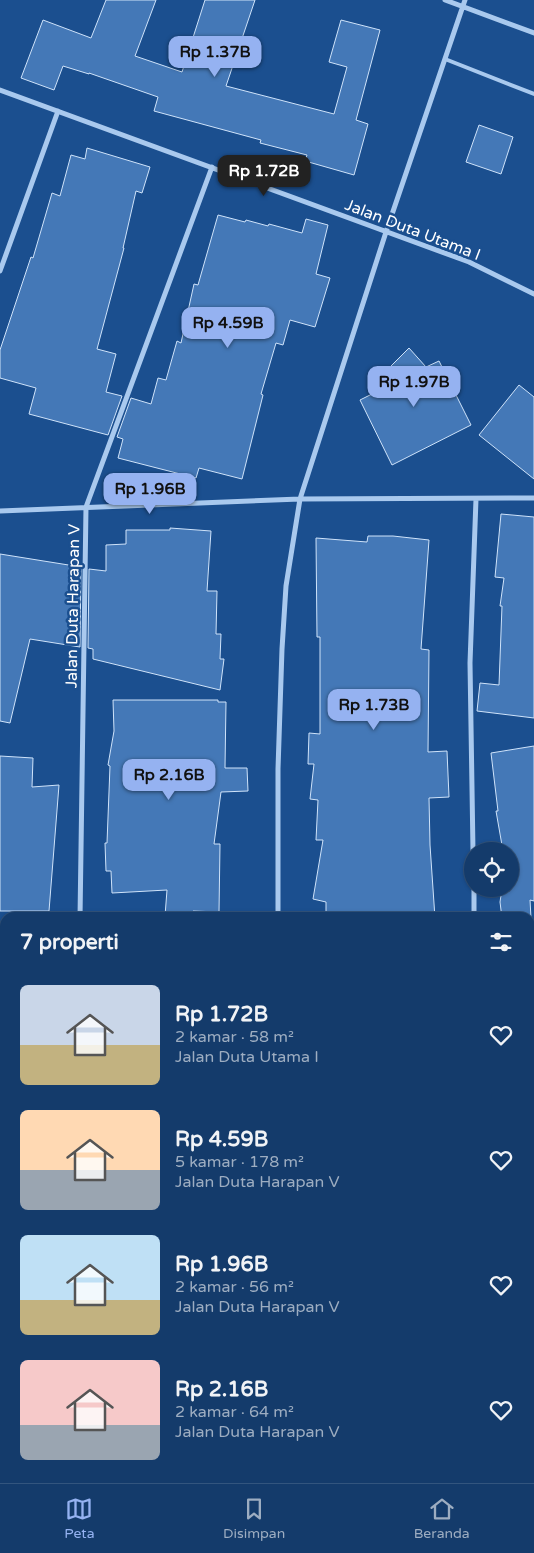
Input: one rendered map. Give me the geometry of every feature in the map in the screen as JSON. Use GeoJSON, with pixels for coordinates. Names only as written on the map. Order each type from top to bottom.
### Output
{"type":"FeatureCollection","features":[{"type":"Feature","properties":{"kind":"street"},"geometry":{"type":"LineString","coordinates":[[445,0],[534,33]]}},
{"type":"Feature","properties":{"kind":"street"},"geometry":{"type":"LineString","coordinates":[[278,912],[278,769],[282,649],[286,586],[300,499],[386,232],[465,0]]}},
{"type":"Feature","properties":{"kind":"street","name":"Jalan Duta Utama I"},"geometry":{"type":"LineString","coordinates":[[0,90],[469,262],[534,294]]}},
{"type":"Feature","properties":{"kind":"street"},"geometry":{"type":"LineString","coordinates":[[0,272],[58,111]]}},
{"type":"Feature","properties":{"kind":"street","name":"Jalan Duta Harapan V"},"geometry":{"type":"LineString","coordinates":[[80,912],[86,507],[212,167]]}},
{"type":"Feature","properties":{"kind":"street"},"geometry":{"type":"LineString","coordinates":[[0,511],[300,499],[476,500],[534,498]]}},
{"type":"Feature","properties":{"kind":"street"},"geometry":{"type":"LineString","coordinates":[[473,842],[470,663],[476,500]]}},
{"type":"Feature","properties":{"kind":"street"},"geometry":{"type":"LineString","coordinates":[[474,897],[474,912]]}},
{"type":"Feature","properties":{"kind":"lane"},"geometry":{"type":"LineString","coordinates":[[446,59],[534,94]]}},
{"type":"Feature","properties":{"kind":"building"},"geometry":{"type":"Polygon","coordinates":[[[106,0],[156,0],[135,56],[182,72],[205,0],[255,0],[226,86],[334,114],[347,67],[329,62],[341,20],[380,30],[356,120],[368,124],[354,175],[305,161],[307,155],[260,143],[261,140],[154,111],[158,97],[89,73],[63,66],[54,90],[21,78],[43,20],[91,38],[106,0]]]}},
{"type":"Feature","properties":{"kind":"building"},"geometry":{"type":"Polygon","coordinates":[[[479,125],[513,137],[501,174],[466,162],[479,125]]]}},
{"type":"Feature","properties":{"kind":"building"},"geometry":{"type":"Polygon","coordinates":[[[87,148],[150,167],[142,193],[136,191],[124,248],[97,349],[116,354],[106,392],[122,396],[108,435],[29,414],[36,388],[0,378],[0,350],[31,257],[33,258],[52,193],[60,196],[71,155],[85,159],[87,148]]]}},
{"type":"Feature","properties":{"kind":"building"},"geometry":{"type":"Polygon","coordinates":[[[218,215],[245,222],[246,220],[268,226],[269,224],[302,233],[306,219],[328,225],[316,274],[330,278],[315,327],[290,320],[283,345],[276,343],[261,394],[263,395],[242,479],[199,468],[196,478],[118,458],[123,439],[117,437],[131,398],[151,404],[158,378],[166,380],[177,341],[181,343],[194,284],[198,285],[218,215]]]}},
{"type":"Feature","properties":{"kind":"building"},"geometry":{"type":"Polygon","coordinates":[[[409,348],[426,367],[439,361],[471,425],[392,465],[360,400],[388,386],[379,378],[409,348]]]}},
{"type":"Feature","properties":{"kind":"building"},"geometry":{"type":"Polygon","coordinates":[[[519,385],[534,397],[534,479],[479,435],[519,385]]]}},
{"type":"Feature","properties":{"kind":"building"},"geometry":{"type":"Polygon","coordinates":[[[501,514],[534,517],[534,718],[477,711],[480,683],[499,685],[502,606],[500,606],[504,578],[495,577],[501,514]]]}},
{"type":"Feature","properties":{"kind":"building"},"geometry":{"type":"Polygon","coordinates":[[[170,528],[211,531],[207,591],[217,591],[216,634],[221,634],[220,659],[224,659],[220,690],[93,659],[93,649],[88,648],[89,569],[106,571],[106,545],[126,544],[126,530],[170,530],[170,528]]]}},
{"type":"Feature","properties":{"kind":"building"},"geometry":{"type":"Polygon","coordinates":[[[368,536],[393,536],[429,540],[421,649],[429,650],[428,752],[447,751],[449,797],[429,798],[435,912],[326,912],[326,902],[313,899],[323,840],[316,840],[318,800],[310,799],[314,764],[308,764],[309,733],[320,734],[320,637],[317,637],[316,538],[367,542],[368,536]]]}},
{"type":"Feature","properties":{"kind":"building"},"geometry":{"type":"Polygon","coordinates":[[[0,554],[81,567],[80,647],[30,639],[10,723],[0,721],[0,554]]]}},
{"type":"Feature","properties":{"kind":"building"},"geometry":{"type":"Polygon","coordinates":[[[113,700],[218,700],[218,702],[226,702],[225,768],[247,768],[248,791],[221,792],[214,844],[220,844],[219,912],[165,912],[167,890],[112,893],[111,871],[106,871],[105,843],[107,843],[110,766],[108,765],[114,731],[113,700]]]}},
{"type":"Feature","properties":{"kind":"building"},"geometry":{"type":"Polygon","coordinates":[[[534,746],[534,901],[530,900],[531,912],[501,912],[501,897],[519,897],[519,842],[501,842],[496,811],[498,811],[491,753],[534,746]]]}},
{"type":"Feature","properties":{"kind":"building"},"geometry":{"type":"Polygon","coordinates":[[[0,756],[33,758],[32,787],[59,785],[49,911],[0,911],[0,756]]]}}]}
